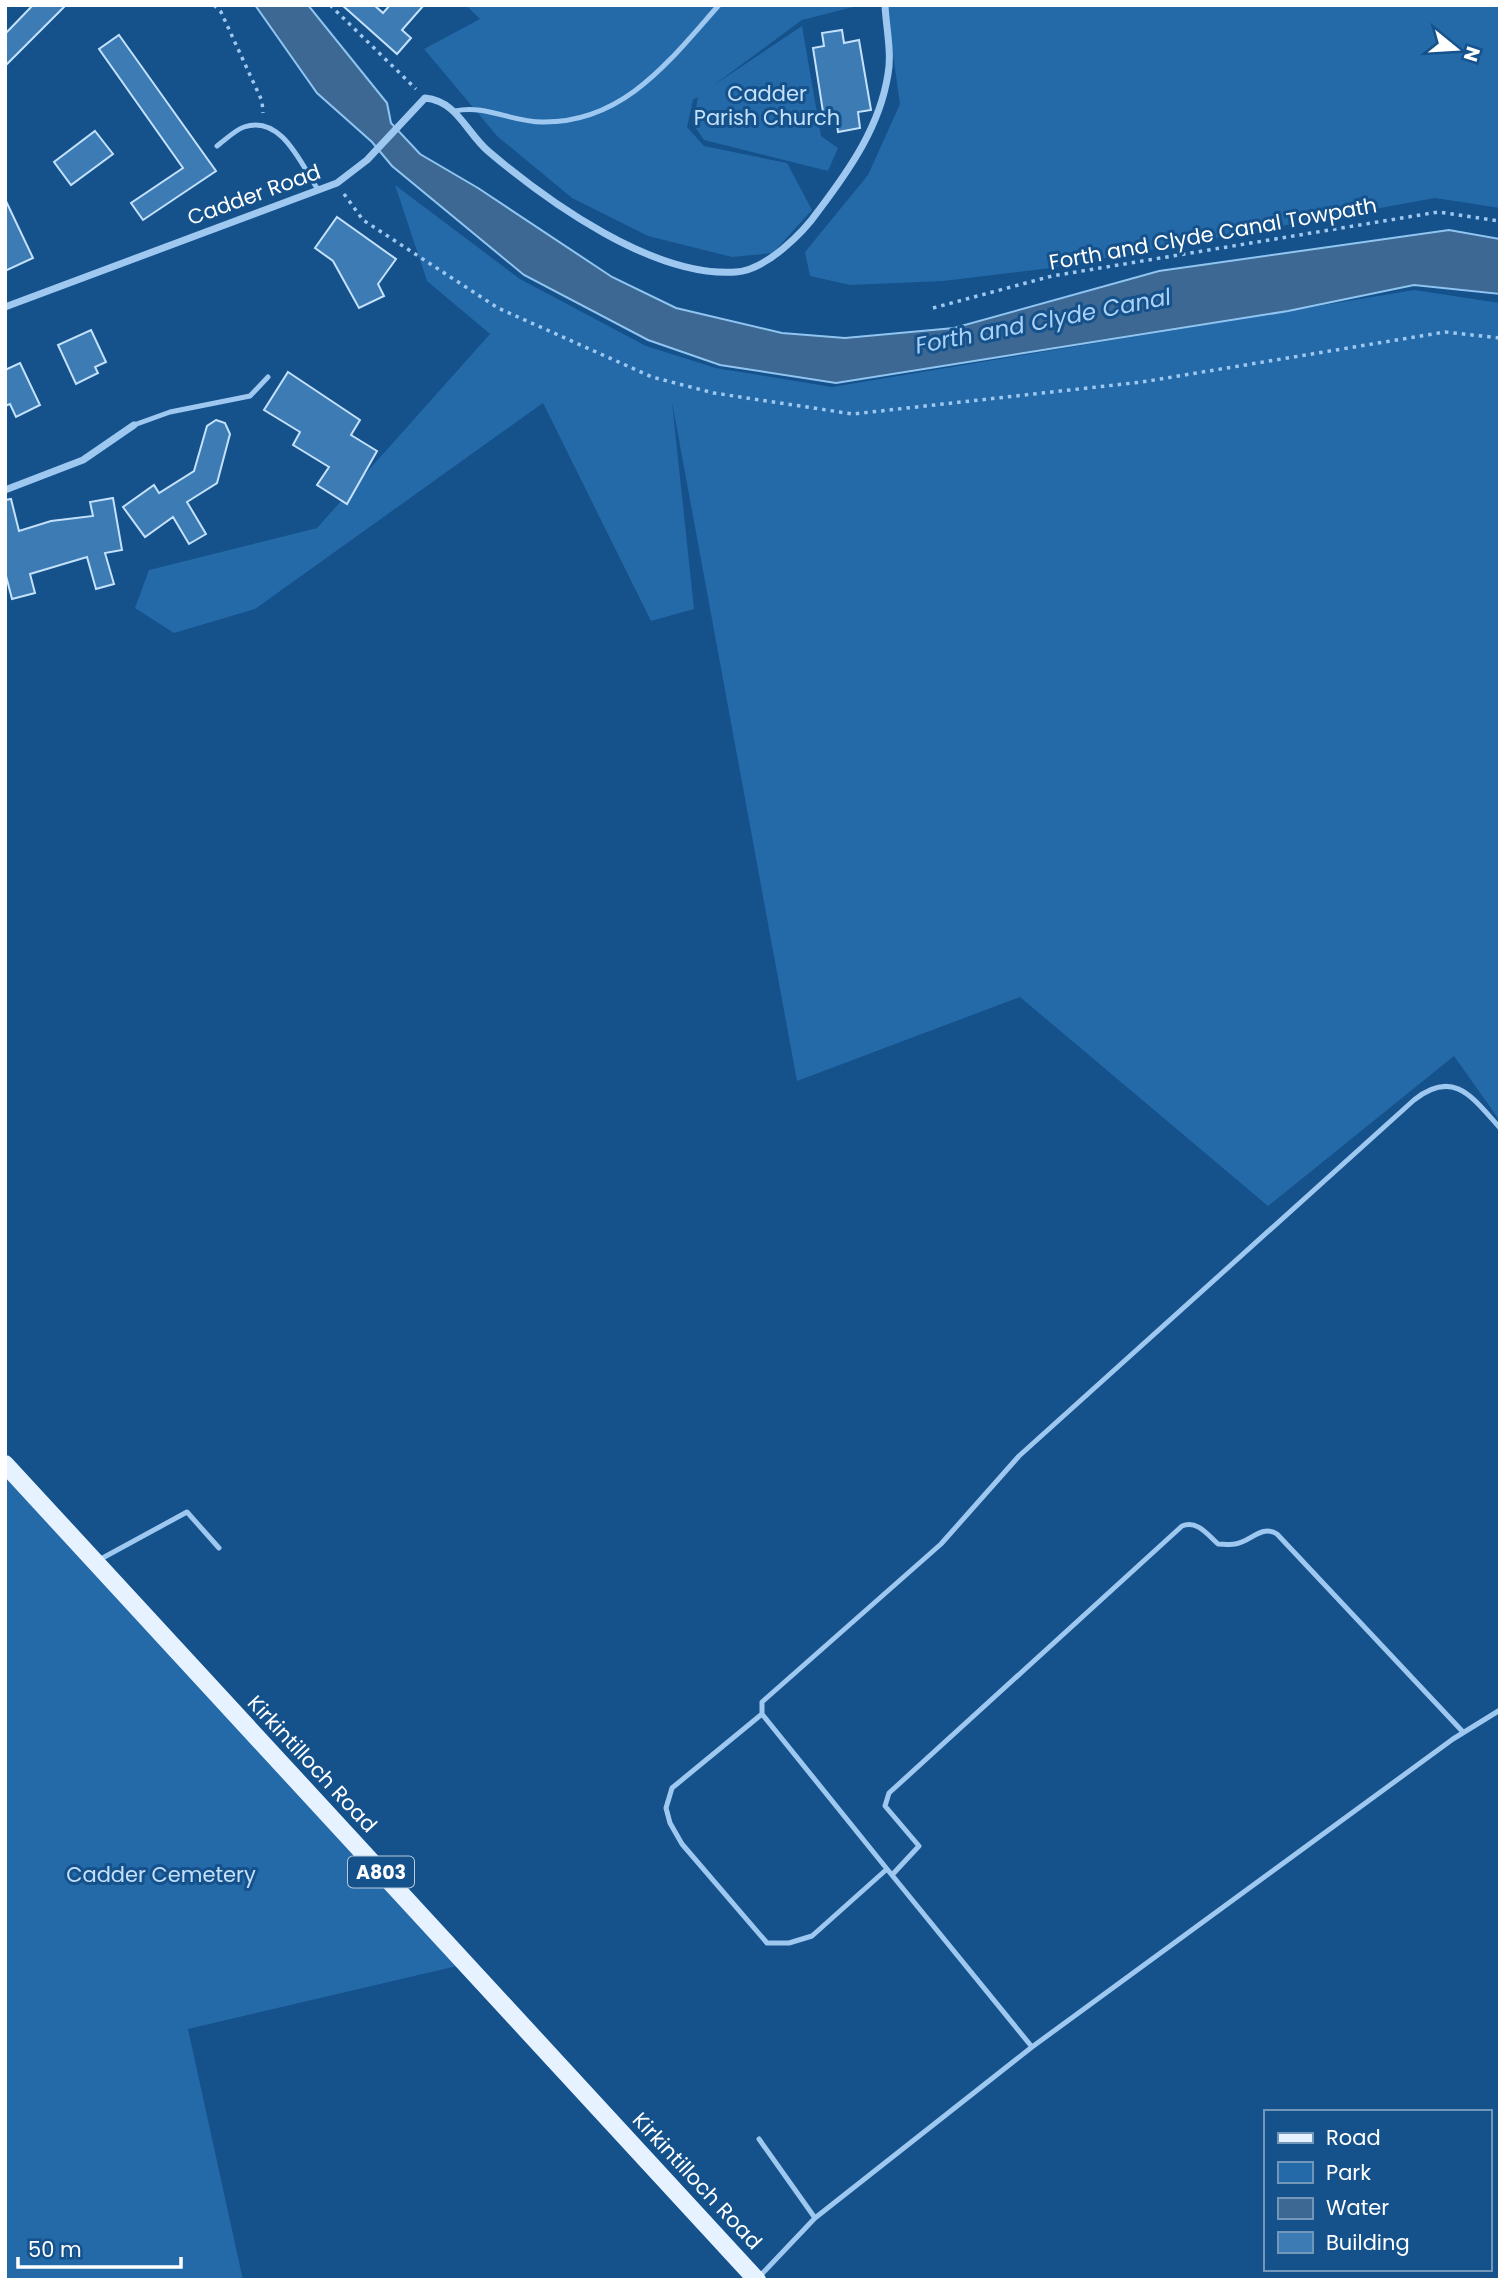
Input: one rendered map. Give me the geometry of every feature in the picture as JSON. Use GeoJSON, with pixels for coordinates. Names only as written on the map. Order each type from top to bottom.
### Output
{"type":"FeatureCollection","features":[{"type":"Feature","properties":{"kind":"main road","name":"Kirkintilloch Road"},"geometry":{"type":"LineString","coordinates":[[5,1464],[757,2279]]}},
{"type":"Feature","properties":{"kind":"street"},"geometry":{"type":"LineString","coordinates":[[425,98],[436,99],[455,111],[485,148],[568,214],[643,253],[704,270],[739,273],[775,256],[801,235],[874,128],[889,72],[885,5]]}},
{"type":"Feature","properties":{"kind":"street","name":"Cadder Road"},"geometry":{"type":"LineString","coordinates":[[5,307],[317,188],[337,183],[368,160],[425,98]]}},
{"type":"Feature","properties":{"kind":"street"},"geometry":{"type":"LineString","coordinates":[[5,490],[83,460],[134,425]]}},
{"type":"Feature","properties":{"kind":"lane"},"geometry":{"type":"LineString","coordinates":[[455,111],[470,107],[543,122],[603,113],[654,79],[719,5]]}},
{"type":"Feature","properties":{"kind":"lane"},"geometry":{"type":"LineString","coordinates":[[217,146],[244,127],[263,126],[281,134],[317,188]]}},
{"type":"Feature","properties":{"kind":"lane"},"geometry":{"type":"LineString","coordinates":[[134,425],[170,412],[250,396],[268,377]]}},
{"type":"Feature","properties":{"kind":"lane"},"geometry":{"type":"LineString","coordinates":[[1032,2047],[762,1714],[762,1702],[941,1544],[1019,1456],[1414,1100],[1430,1088],[1453,1086],[1471,1096],[1500,1128]]}},
{"type":"Feature","properties":{"kind":"lane"},"geometry":{"type":"LineString","coordinates":[[94,1562],[187,1513],[219,1548]]}},
{"type":"Feature","properties":{"kind":"lane"},"geometry":{"type":"LineString","coordinates":[[892,1875],[919,1846],[885,1806],[889,1793],[1182,1526],[1189,1523],[1198,1526],[1218,1544],[1237,1544],[1262,1531],[1271,1530],[1277,1534],[1463,1732]]}},
{"type":"Feature","properties":{"kind":"lane"},"geometry":{"type":"LineString","coordinates":[[757,2279],[815,2218],[1032,2047],[1463,1732],[1500,1710]]}},
{"type":"Feature","properties":{"kind":"lane"},"geometry":{"type":"LineString","coordinates":[[762,1714],[672,1788],[666,1808],[670,1823],[682,1844],[767,1943],[789,1943],[812,1936],[887,1869]]}},
{"type":"Feature","properties":{"kind":"lane"},"geometry":{"type":"LineString","coordinates":[[759,2139],[815,2218]]}},
{"type":"Feature","properties":{"kind":"path"},"geometry":{"type":"LineString","coordinates":[[214,5],[221,12],[262,102],[263,126]]}},
{"type":"Feature","properties":{"kind":"path"},"geometry":{"type":"LineString","coordinates":[[330,5],[425,98]]}},
{"type":"Feature","properties":{"kind":"path"},"geometry":{"type":"LineString","coordinates":[[337,183],[363,220],[498,308],[652,377],[714,393],[853,414],[1142,382],[1445,332],[1500,338]]}},
{"type":"Feature","properties":{"kind":"path","name":"Forth and Clyde Canal Towpath"},"geometry":{"type":"LineString","coordinates":[[933,307],[1052,276],[1438,212],[1500,221]]}},
{"type":"Feature","properties":{"kind":"green space"},"geometry":{"type":"Polygon","coordinates":[[[466,5],[861,5],[802,20],[714,85],[802,26],[821,136],[838,148],[828,171],[704,140],[693,124],[698,97],[693,100],[687,127],[704,146],[787,163],[812,210],[773,253],[732,257],[648,236],[572,198],[497,136],[424,49],[480,19],[466,5]]]}},
{"type":"Feature","properties":{"kind":"green space"},"geometry":{"type":"Polygon","coordinates":[[[886,5],[1500,5],[1500,208],[1435,198],[1050,268],[943,281],[850,285],[810,276],[805,252],[868,175],[900,104],[886,5]]]}},
{"type":"Feature","properties":{"kind":"green space"},"geometry":{"type":"Polygon","coordinates":[[[395,185],[520,279],[646,346],[716,368],[832,387],[1414,290],[1500,303],[1500,1121],[1454,1056],[1268,1206],[1020,997],[797,1081],[672,402],[694,609],[651,621],[543,403],[255,609],[174,633],[135,608],[149,570],[317,528],[490,334],[427,281],[395,185]]]}},
{"type":"Feature","properties":{"kind":"green space","name":"Cadder Cemetery"},"geometry":{"type":"Polygon","coordinates":[[[5,1476],[457,1966],[188,2029],[243,2280],[5,2280],[5,1476]]]}},
{"type":"Feature","properties":{"kind":"water","name":"Forth and Clyde Canal"},"geometry":{"type":"Polygon","coordinates":[[[255,5],[308,5],[387,103],[391,123],[420,154],[478,188],[612,277],[676,308],[782,333],[845,338],[954,328],[1159,271],[1449,230],[1500,239],[1500,294],[1414,285],[1288,311],[836,383],[720,365],[648,340],[524,275],[392,166],[372,142],[317,93],[255,5]]]}},
{"type":"Feature","properties":{"kind":"building"},"geometry":{"type":"Polygon","coordinates":[[[33,5],[66,5],[5,66],[5,34],[33,5]]]}},
{"type":"Feature","properties":{"kind":"building"},"geometry":{"type":"Polygon","coordinates":[[[342,5],[374,5],[383,13],[390,5],[424,5],[402,30],[411,38],[397,54],[342,5]]]}},
{"type":"Feature","properties":{"kind":"building","name":"Cadder Parish Church"},"geometry":{"type":"Polygon","coordinates":[[[842,30],[844,43],[859,40],[871,110],[858,112],[860,128],[838,132],[836,116],[824,118],[813,48],[824,46],[822,33],[842,30]]]}},
{"type":"Feature","properties":{"kind":"building"},"geometry":{"type":"Polygon","coordinates":[[[119,35],[216,171],[143,220],[131,203],[183,168],[99,49],[119,35]]]}},
{"type":"Feature","properties":{"kind":"building"},"geometry":{"type":"Polygon","coordinates":[[[95,131],[113,154],[71,185],[54,162],[95,131]]]}},
{"type":"Feature","properties":{"kind":"building"},"geometry":{"type":"Polygon","coordinates":[[[5,199],[33,258],[5,271],[5,199]]]}},
{"type":"Feature","properties":{"kind":"building"},"geometry":{"type":"Polygon","coordinates":[[[337,217],[396,259],[378,284],[384,296],[359,308],[333,261],[315,248],[337,217]]]}},
{"type":"Feature","properties":{"kind":"building"},"geometry":{"type":"Polygon","coordinates":[[[91,330],[106,362],[95,367],[98,373],[76,384],[58,345],[91,330]]]}},
{"type":"Feature","properties":{"kind":"building"},"geometry":{"type":"Polygon","coordinates":[[[20,363],[40,405],[16,417],[10,404],[5,406],[5,370],[20,363]]]}},
{"type":"Feature","properties":{"kind":"building"},"geometry":{"type":"Polygon","coordinates":[[[288,372],[360,420],[351,435],[377,451],[347,504],[317,485],[329,467],[293,445],[300,432],[264,410],[288,372]]]}},
{"type":"Feature","properties":{"kind":"building"},"geometry":{"type":"Polygon","coordinates":[[[216,420],[225,423],[230,434],[217,483],[187,502],[206,534],[189,544],[173,517],[145,537],[123,507],[154,485],[159,493],[194,471],[207,426],[216,420]]]}},
{"type":"Feature","properties":{"kind":"building"},"geometry":{"type":"Polygon","coordinates":[[[113,498],[122,550],[105,553],[114,584],[96,589],[87,557],[30,574],[35,593],[12,599],[5,572],[5,500],[11,499],[19,531],[51,521],[93,516],[90,502],[113,498]]]}}]}
